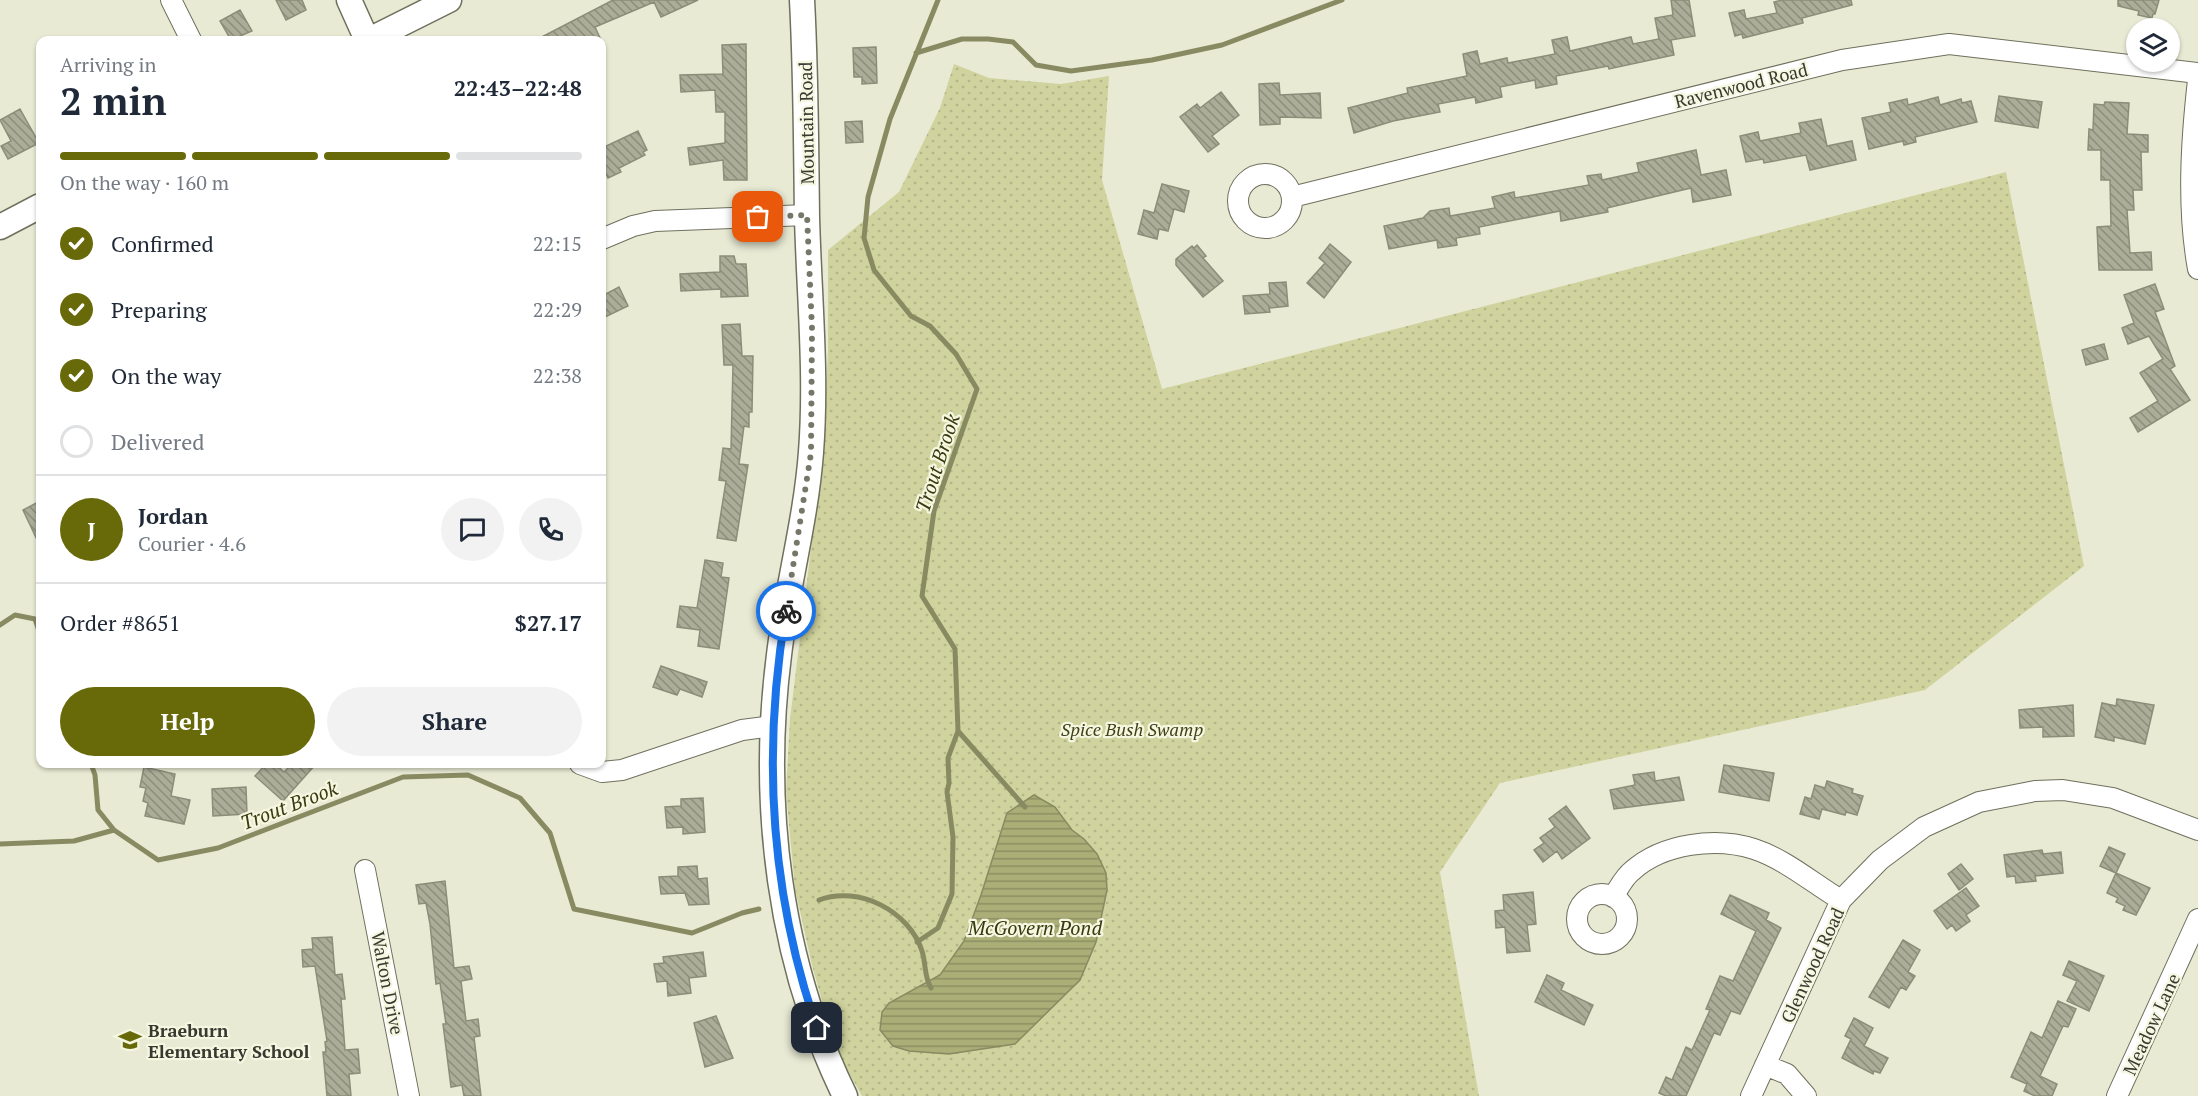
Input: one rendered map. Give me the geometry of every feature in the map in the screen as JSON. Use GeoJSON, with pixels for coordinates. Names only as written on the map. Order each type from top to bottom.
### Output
{"type":"FeatureCollection","features":[{"type":"Feature","properties":{"kind":"main road"},"geometry":{"type":"LineString","coordinates":[[349,0],[366,36]]}},
{"type":"Feature","properties":{"kind":"main road"},"geometry":{"type":"LineString","coordinates":[[376,36],[449,0]]}},
{"type":"Feature","properties":{"kind":"main road","name":"Mountain Road"},"geometry":{"type":"LineString","coordinates":[[802,0],[812,329],[811,453],[779,653],[772,726],[775,836],[789,931],[805,993],[845,1096]]}},
{"type":"Feature","properties":{"kind":"main road"},"geometry":{"type":"LineString","coordinates":[[0,227],[36,208]]}},
{"type":"Feature","properties":{"kind":"street"},"geometry":{"type":"LineString","coordinates":[[171,0],[189,36]]}},
{"type":"Feature","properties":{"kind":"street","name":"Ravenwood Road"},"geometry":{"type":"LineString","coordinates":[[1292,197],[1842,60],[1948,44],[2198,73]]}},
{"type":"Feature","properties":{"kind":"street"},"geometry":{"type":"LineString","coordinates":[[2198,80],[2192,143],[2193,207],[2198,269]]}},
{"type":"Feature","properties":{"kind":"street"},"geometry":{"type":"LineString","coordinates":[[606,237],[633,226],[655,221],[807,215]]}},
{"type":"Feature","properties":{"kind":"street"},"geometry":{"type":"LineString","coordinates":[[591,768],[602,772],[622,770],[742,730],[772,726]]}},
{"type":"Feature","properties":{"kind":"street","name":"Glenwood Road"},"geometry":{"type":"LineString","coordinates":[[1751,1096],[1841,900],[1880,860],[1924,827],[1979,802],[2035,791],[2088,792],[2113,798],[2198,830]]}},
{"type":"Feature","properties":{"kind":"street"},"geometry":{"type":"LineString","coordinates":[[1613,897],[1630,872],[1646,860],[1682,847],[1718,843],[1740,846],[1763,853],[1841,900]]}},
{"type":"Feature","properties":{"kind":"street","name":"Walton Drive"},"geometry":{"type":"LineString","coordinates":[[365,870],[409,1096]]}},
{"type":"Feature","properties":{"kind":"street","name":"Meadow Lane"},"geometry":{"type":"LineString","coordinates":[[2117,1096],[2191,955],[2198,919]]}},
{"type":"Feature","properties":{"kind":"street"},"geometry":{"type":"LineString","coordinates":[[1765,1065],[1787,1074],[1806,1096]]}},
{"type":"Feature","properties":{"kind":"green space","name":"Spice Bush Swamp"},"geometry":{"type":"Polygon","coordinates":[[[954,64],[989,78],[1061,84],[1109,76],[1102,180],[1162,389],[2006,172],[2084,566],[1925,690],[1500,783],[1440,872],[1479,1096],[862,1096],[835,1048],[812,965],[795,889],[786,791],[790,719],[823,451],[828,351],[828,250],[899,192],[940,108],[954,64]]]}},
{"type":"Feature","properties":{"kind":"water","name":"McGovern Pond"},"geometry":{"type":"Polygon","coordinates":[[[1034,795],[1055,807],[1072,830],[1084,839],[1097,854],[1106,873],[1107,890],[1096,942],[1080,980],[1015,1044],[949,1054],[909,1051],[893,1046],[880,1030],[882,1012],[889,1003],[940,975],[964,941],[1007,813],[1034,795]]]}},
{"type":"Feature","properties":{"kind":"building"},"geometry":{"type":"Polygon","coordinates":[[[276,0],[302,0],[306,10],[286,20],[276,0]]]}},
{"type":"Feature","properties":{"kind":"building"},"geometry":{"type":"Polygon","coordinates":[[[613,0],[698,0],[661,17],[654,2],[595,27],[599,36],[544,36],[613,0]]]}},
{"type":"Feature","properties":{"kind":"building"},"geometry":{"type":"Polygon","coordinates":[[[1671,0],[1689,0],[1695,36],[1671,40],[1674,55],[1609,69],[1608,66],[1556,76],[1557,84],[1536,88],[1535,80],[1500,87],[1502,97],[1476,103],[1475,97],[1438,104],[1440,112],[1393,121],[1354,133],[1348,108],[1408,93],[1407,88],[1467,76],[1463,54],[1477,51],[1480,64],[1507,58],[1508,63],[1555,54],[1552,40],[1567,37],[1570,51],[1631,37],[1633,44],[1659,39],[1655,18],[1673,15],[1671,0]]]}},
{"type":"Feature","properties":{"kind":"building"},"geometry":{"type":"Polygon","coordinates":[[[1851,0],[1852,5],[1802,18],[1803,23],[1743,38],[1742,34],[1735,36],[1729,13],[1744,10],[1746,19],[1777,13],[1774,2],[1851,0]]]}},
{"type":"Feature","properties":{"kind":"building"},"geometry":{"type":"Polygon","coordinates":[[[2118,0],[2159,0],[2152,18],[2138,15],[2139,11],[2118,6],[2118,0]]]}},
{"type":"Feature","properties":{"kind":"building"},"geometry":{"type":"Polygon","coordinates":[[[240,10],[252,31],[240,36],[229,36],[220,21],[240,10]]]}},
{"type":"Feature","properties":{"kind":"building"},"geometry":{"type":"Polygon","coordinates":[[[746,44],[747,180],[724,180],[723,160],[690,165],[688,148],[725,143],[725,112],[716,112],[715,90],[681,92],[680,75],[723,74],[722,45],[746,44]]]}},
{"type":"Feature","properties":{"kind":"building"},"geometry":{"type":"Polygon","coordinates":[[[876,47],[877,83],[862,84],[862,77],[854,77],[853,48],[876,47]]]}},
{"type":"Feature","properties":{"kind":"building"},"geometry":{"type":"Polygon","coordinates":[[[1279,83],[1280,95],[1320,93],[1321,118],[1280,117],[1280,124],[1260,125],[1259,84],[1279,83]]]}},
{"type":"Feature","properties":{"kind":"building"},"geometry":{"type":"Polygon","coordinates":[[[1221,92],[1239,115],[1212,136],[1219,144],[1208,152],[1180,117],[1197,104],[1200,108],[1221,92]]]}},
{"type":"Feature","properties":{"kind":"building"},"geometry":{"type":"Polygon","coordinates":[[[1999,96],[2042,102],[2038,128],[1995,121],[1999,96]]]}},
{"type":"Feature","properties":{"kind":"building"},"geometry":{"type":"Polygon","coordinates":[[[1938,97],[1940,105],[1961,99],[1962,103],[1971,101],[1977,122],[1915,137],[1916,142],[1904,145],[1903,141],[1869,149],[1862,118],[1891,112],[1889,103],[1907,99],[1908,105],[1938,97]]]}},
{"type":"Feature","properties":{"kind":"building"},"geometry":{"type":"Polygon","coordinates":[[[2105,102],[2129,103],[2127,134],[2148,135],[2148,152],[2141,152],[2142,190],[2133,190],[2134,210],[2127,210],[2130,253],[2151,252],[2152,270],[2099,270],[2097,227],[2111,226],[2110,180],[2101,180],[2101,150],[2088,150],[2089,129],[2093,130],[2094,104],[2104,105],[2105,102]]]}},
{"type":"Feature","properties":{"kind":"building"},"geometry":{"type":"Polygon","coordinates":[[[20,109],[36,138],[36,145],[8,159],[1,146],[11,141],[0,120],[20,109]]]}},
{"type":"Feature","properties":{"kind":"building"},"geometry":{"type":"Polygon","coordinates":[[[1821,119],[1827,146],[1852,141],[1856,160],[1810,170],[1806,155],[1764,163],[1763,159],[1746,162],[1740,136],[1758,132],[1760,141],[1801,133],[1799,123],[1821,119]]]}},
{"type":"Feature","properties":{"kind":"building"},"geometry":{"type":"Polygon","coordinates":[[[862,121],[863,142],[846,143],[845,122],[862,121]]]}},
{"type":"Feature","properties":{"kind":"building"},"geometry":{"type":"Polygon","coordinates":[[[638,131],[647,150],[643,152],[645,155],[619,168],[621,172],[608,178],[606,146],[638,131]]]}},
{"type":"Feature","properties":{"kind":"building"},"geometry":{"type":"Polygon","coordinates":[[[1696,150],[1701,175],[1726,170],[1731,195],[1693,202],[1691,188],[1607,208],[1608,212],[1561,221],[1560,211],[1479,227],[1480,234],[1456,238],[1457,245],[1438,248],[1437,240],[1389,249],[1384,226],[1423,218],[1430,211],[1449,208],[1450,216],[1495,208],[1492,197],[1514,192],[1515,198],[1589,185],[1587,176],[1601,174],[1602,180],[1639,172],[1637,163],[1696,150]]]}},
{"type":"Feature","properties":{"kind":"building"},"geometry":{"type":"Polygon","coordinates":[[[1162,184],[1189,191],[1184,212],[1174,209],[1168,231],[1159,229],[1157,239],[1138,234],[1144,210],[1154,213],[1162,184]]]}},
{"type":"Feature","properties":{"kind":"building"},"geometry":{"type":"Polygon","coordinates":[[[1330,244],[1351,262],[1324,298],[1307,283],[1325,263],[1319,258],[1330,244]]]}},
{"type":"Feature","properties":{"kind":"building"},"geometry":{"type":"Polygon","coordinates":[[[1197,245],[1206,256],[1203,258],[1223,281],[1203,297],[1176,265],[1176,259],[1192,246],[1194,248],[1197,245]]]}},
{"type":"Feature","properties":{"kind":"building"},"geometry":{"type":"Polygon","coordinates":[[[720,256],[734,256],[736,264],[746,264],[748,296],[721,297],[721,289],[681,291],[680,274],[720,272],[720,256]]]}},
{"type":"Feature","properties":{"kind":"building"},"geometry":{"type":"Polygon","coordinates":[[[1286,282],[1288,306],[1269,308],[1270,312],[1245,314],[1243,296],[1270,294],[1269,283],[1286,282]]]}},
{"type":"Feature","properties":{"kind":"building"},"geometry":{"type":"Polygon","coordinates":[[[2155,284],[2164,309],[2155,312],[2175,366],[2170,369],[2190,400],[2138,432],[2130,418],[2158,401],[2140,373],[2163,359],[2149,336],[2128,344],[2122,328],[2134,323],[2124,295],[2155,284]]]}},
{"type":"Feature","properties":{"kind":"building"},"geometry":{"type":"Polygon","coordinates":[[[619,287],[628,306],[606,317],[606,294],[619,287]]]}},
{"type":"Feature","properties":{"kind":"building"},"geometry":{"type":"Polygon","coordinates":[[[740,324],[742,356],[753,356],[752,412],[749,412],[749,427],[744,426],[739,464],[748,465],[736,541],[717,538],[726,481],[719,480],[723,448],[731,449],[733,365],[724,365],[722,325],[740,324]]]}},
{"type":"Feature","properties":{"kind":"building"},"geometry":{"type":"Polygon","coordinates":[[[2104,344],[2108,359],[2086,365],[2082,350],[2104,344]]]}},
{"type":"Feature","properties":{"kind":"building"},"geometry":{"type":"Polygon","coordinates":[[[36,503],[36,538],[23,510],[36,503]]]}},
{"type":"Feature","properties":{"kind":"building"},"geometry":{"type":"Polygon","coordinates":[[[705,560],[723,563],[721,577],[729,578],[719,649],[698,646],[700,630],[677,627],[680,606],[697,608],[705,560]]]}},
{"type":"Feature","properties":{"kind":"building"},"geometry":{"type":"Polygon","coordinates":[[[661,666],[707,682],[702,697],[680,689],[677,695],[653,687],[661,666]]]}},
{"type":"Feature","properties":{"kind":"building"},"geometry":{"type":"Polygon","coordinates":[[[2117,699],[2154,705],[2145,744],[2114,737],[2114,741],[2095,737],[2102,703],[2116,706],[2117,699]]]}},
{"type":"Feature","properties":{"kind":"building"},"geometry":{"type":"Polygon","coordinates":[[[2073,705],[2074,736],[2043,737],[2043,727],[2020,728],[2019,710],[2073,705]]]}},
{"type":"Feature","properties":{"kind":"building"},"geometry":{"type":"Polygon","coordinates":[[[1724,765],[1774,773],[1769,801],[1719,792],[1724,765]]]}},
{"type":"Feature","properties":{"kind":"building"},"geometry":{"type":"Polygon","coordinates":[[[144,768],[175,774],[171,796],[190,800],[184,824],[145,816],[148,803],[143,801],[146,788],[140,787],[144,768]]]}},
{"type":"Feature","properties":{"kind":"building"},"geometry":{"type":"Polygon","coordinates":[[[262,768],[280,768],[284,772],[288,768],[312,768],[283,801],[255,776],[262,768]]]}},
{"type":"Feature","properties":{"kind":"building"},"geometry":{"type":"Polygon","coordinates":[[[1654,772],[1655,781],[1679,777],[1684,800],[1614,809],[1610,790],[1635,785],[1633,775],[1654,772]]]}},
{"type":"Feature","properties":{"kind":"building"},"geometry":{"type":"Polygon","coordinates":[[[1827,781],[1853,789],[1852,793],[1863,796],[1857,815],[1846,812],[1845,815],[1822,809],[1819,819],[1800,814],[1805,797],[1811,799],[1815,785],[1825,788],[1827,781]]]}},
{"type":"Feature","properties":{"kind":"building"},"geometry":{"type":"Polygon","coordinates":[[[246,787],[247,814],[213,816],[212,789],[246,787]]]}},
{"type":"Feature","properties":{"kind":"building"},"geometry":{"type":"Polygon","coordinates":[[[703,798],[705,832],[683,834],[683,827],[667,828],[665,807],[681,806],[681,799],[703,798]]]}},
{"type":"Feature","properties":{"kind":"building"},"geometry":{"type":"Polygon","coordinates":[[[1566,806],[1590,838],[1562,859],[1557,851],[1543,862],[1534,850],[1544,843],[1540,838],[1555,827],[1549,819],[1566,806]]]}},
{"type":"Feature","properties":{"kind":"building"},"geometry":{"type":"Polygon","coordinates":[[[2109,847],[2125,854],[2116,873],[2100,866],[2109,847]]]}},
{"type":"Feature","properties":{"kind":"building"},"geometry":{"type":"Polygon","coordinates":[[[2042,850],[2043,854],[2061,852],[2063,873],[2035,876],[2036,881],[2016,883],[2015,876],[2007,877],[2004,855],[2042,850]]]}},
{"type":"Feature","properties":{"kind":"building"},"geometry":{"type":"Polygon","coordinates":[[[1961,864],[1973,879],[1959,890],[1948,874],[1961,864]]]}},
{"type":"Feature","properties":{"kind":"building"},"geometry":{"type":"Polygon","coordinates":[[[697,866],[698,879],[707,878],[709,904],[689,905],[685,893],[661,894],[659,877],[678,876],[678,867],[697,866]]]}},
{"type":"Feature","properties":{"kind":"building"},"geometry":{"type":"Polygon","coordinates":[[[2116,873],[2150,888],[2136,915],[2123,910],[2125,906],[2116,902],[2118,898],[2107,893],[2116,873]]]}},
{"type":"Feature","properties":{"kind":"building"},"geometry":{"type":"Polygon","coordinates":[[[445,881],[454,968],[469,966],[472,979],[461,981],[466,1021],[478,1019],[480,1036],[474,1037],[481,1096],[464,1096],[462,1085],[451,1087],[443,1024],[446,1024],[440,983],[436,984],[430,924],[426,903],[419,904],[416,885],[445,881]]]}},
{"type":"Feature","properties":{"kind":"building"},"geometry":{"type":"Polygon","coordinates":[[[1966,888],[1979,906],[1966,915],[1970,921],[1956,931],[1952,925],[1947,929],[1934,911],[1966,888]]]}},
{"type":"Feature","properties":{"kind":"building"},"geometry":{"type":"Polygon","coordinates":[[[1533,892],[1536,924],[1527,925],[1530,951],[1507,953],[1505,927],[1496,928],[1495,911],[1504,910],[1503,895],[1533,892]]]}},
{"type":"Feature","properties":{"kind":"building"},"geometry":{"type":"Polygon","coordinates":[[[1730,895],[1769,913],[1766,920],[1781,928],[1740,1014],[1731,1011],[1720,1035],[1714,1033],[1686,1096],[1666,1096],[1659,1093],[1666,1077],[1672,1080],[1686,1047],[1692,1050],[1710,1010],[1706,1009],[1720,976],[1733,981],[1756,931],[1721,914],[1730,895]]]}},
{"type":"Feature","properties":{"kind":"building"},"geometry":{"type":"Polygon","coordinates":[[[332,937],[335,975],[342,974],[345,999],[341,999],[345,1050],[358,1049],[360,1073],[349,1074],[351,1096],[327,1096],[323,1052],[326,1052],[325,1042],[327,1041],[315,966],[303,967],[302,950],[313,949],[312,938],[332,937]]]}},
{"type":"Feature","properties":{"kind":"building"},"geometry":{"type":"Polygon","coordinates":[[[1903,940],[1920,950],[1908,972],[1915,976],[1906,990],[1901,987],[1889,1008],[1869,997],[1903,940]]]}},
{"type":"Feature","properties":{"kind":"building"},"geometry":{"type":"Polygon","coordinates":[[[703,952],[706,976],[689,978],[691,993],[668,996],[667,981],[657,982],[654,964],[664,963],[663,957],[703,952]]]}},
{"type":"Feature","properties":{"kind":"building"},"geometry":{"type":"Polygon","coordinates":[[[2069,961],[2104,976],[2089,1011],[2067,1001],[2077,981],[2063,975],[2069,961]]]}},
{"type":"Feature","properties":{"kind":"building"},"geometry":{"type":"Polygon","coordinates":[[[1547,975],[1564,983],[1561,990],[1593,1005],[1584,1025],[1535,1002],[1547,975]]]}},
{"type":"Feature","properties":{"kind":"building"},"geometry":{"type":"Polygon","coordinates":[[[2058,1001],[2076,1009],[2068,1027],[2063,1026],[2040,1076],[2057,1084],[2052,1096],[2035,1096],[2024,1091],[2027,1084],[2011,1077],[2031,1032],[2042,1038],[2058,1001]]]}},
{"type":"Feature","properties":{"kind":"building"},"geometry":{"type":"Polygon","coordinates":[[[716,1016],[733,1058],[705,1067],[694,1023],[716,1016]]]}},
{"type":"Feature","properties":{"kind":"building"},"geometry":{"type":"Polygon","coordinates":[[[1854,1018],[1873,1028],[1864,1046],[1888,1058],[1880,1073],[1874,1071],[1873,1074],[1842,1058],[1851,1039],[1845,1036],[1854,1018]]]}},
{"type":"Feature","properties":{"kind":"waterway","name":"Trout Brook"},"geometry":{"type":"LineString","coordinates":[[938,0],[890,119],[868,197],[864,238],[874,270],[911,316],[930,326],[956,354],[977,389],[934,511],[922,596],[955,649],[958,731],[1025,807]]}},
{"type":"Feature","properties":{"kind":"waterway"},"geometry":{"type":"LineString","coordinates":[[916,53],[962,39],[988,39],[1013,42],[1036,65],[1071,71],[1152,60],[1222,45],[1342,0]]}},
{"type":"Feature","properties":{"kind":"waterway","name":"Trout Brook"},"geometry":{"type":"LineString","coordinates":[[0,625],[15,615],[35,619],[36,622]]}},
{"type":"Feature","properties":{"kind":"waterway"},"geometry":{"type":"LineString","coordinates":[[917,942],[938,928],[952,894],[953,837],[947,792],[948,758],[958,731]]}},
{"type":"Feature","properties":{"kind":"waterway","name":"Trout Brook"},"geometry":{"type":"LineString","coordinates":[[92,768],[98,810],[114,830]]}},
{"type":"Feature","properties":{"kind":"waterway","name":"Trout Brook"},"geometry":{"type":"LineString","coordinates":[[0,844],[74,841],[114,830],[158,860],[218,848],[403,777],[468,775],[520,798],[550,833],[574,909],[692,933],[742,913],[759,909]]}},
{"type":"Feature","properties":{"kind":"waterway","name":"Trout Brook"},"geometry":{"type":"LineString","coordinates":[[819,900],[834,896],[850,896],[866,899],[894,913],[906,924],[922,951],[931,988]]}},
{"type":"Feature","properties":{"kind":"way so far"},"geometry":{"type":"LineString","coordinates":[[758,217],[807,215],[812,329],[811,453],[805,503],[786,611]]}},
{"type":"Feature","properties":{"kind":"place","name":"Braeburn Elementary School"},"geometry":{"type":"Point","coordinates":[130,1040]}},
{"type":"Feature","properties":{"kind":"route"},"geometry":{"type":"LineString","coordinates":[[786,611],[772,722],[775,836],[789,931],[805,993],[817,1028]]}}]}
